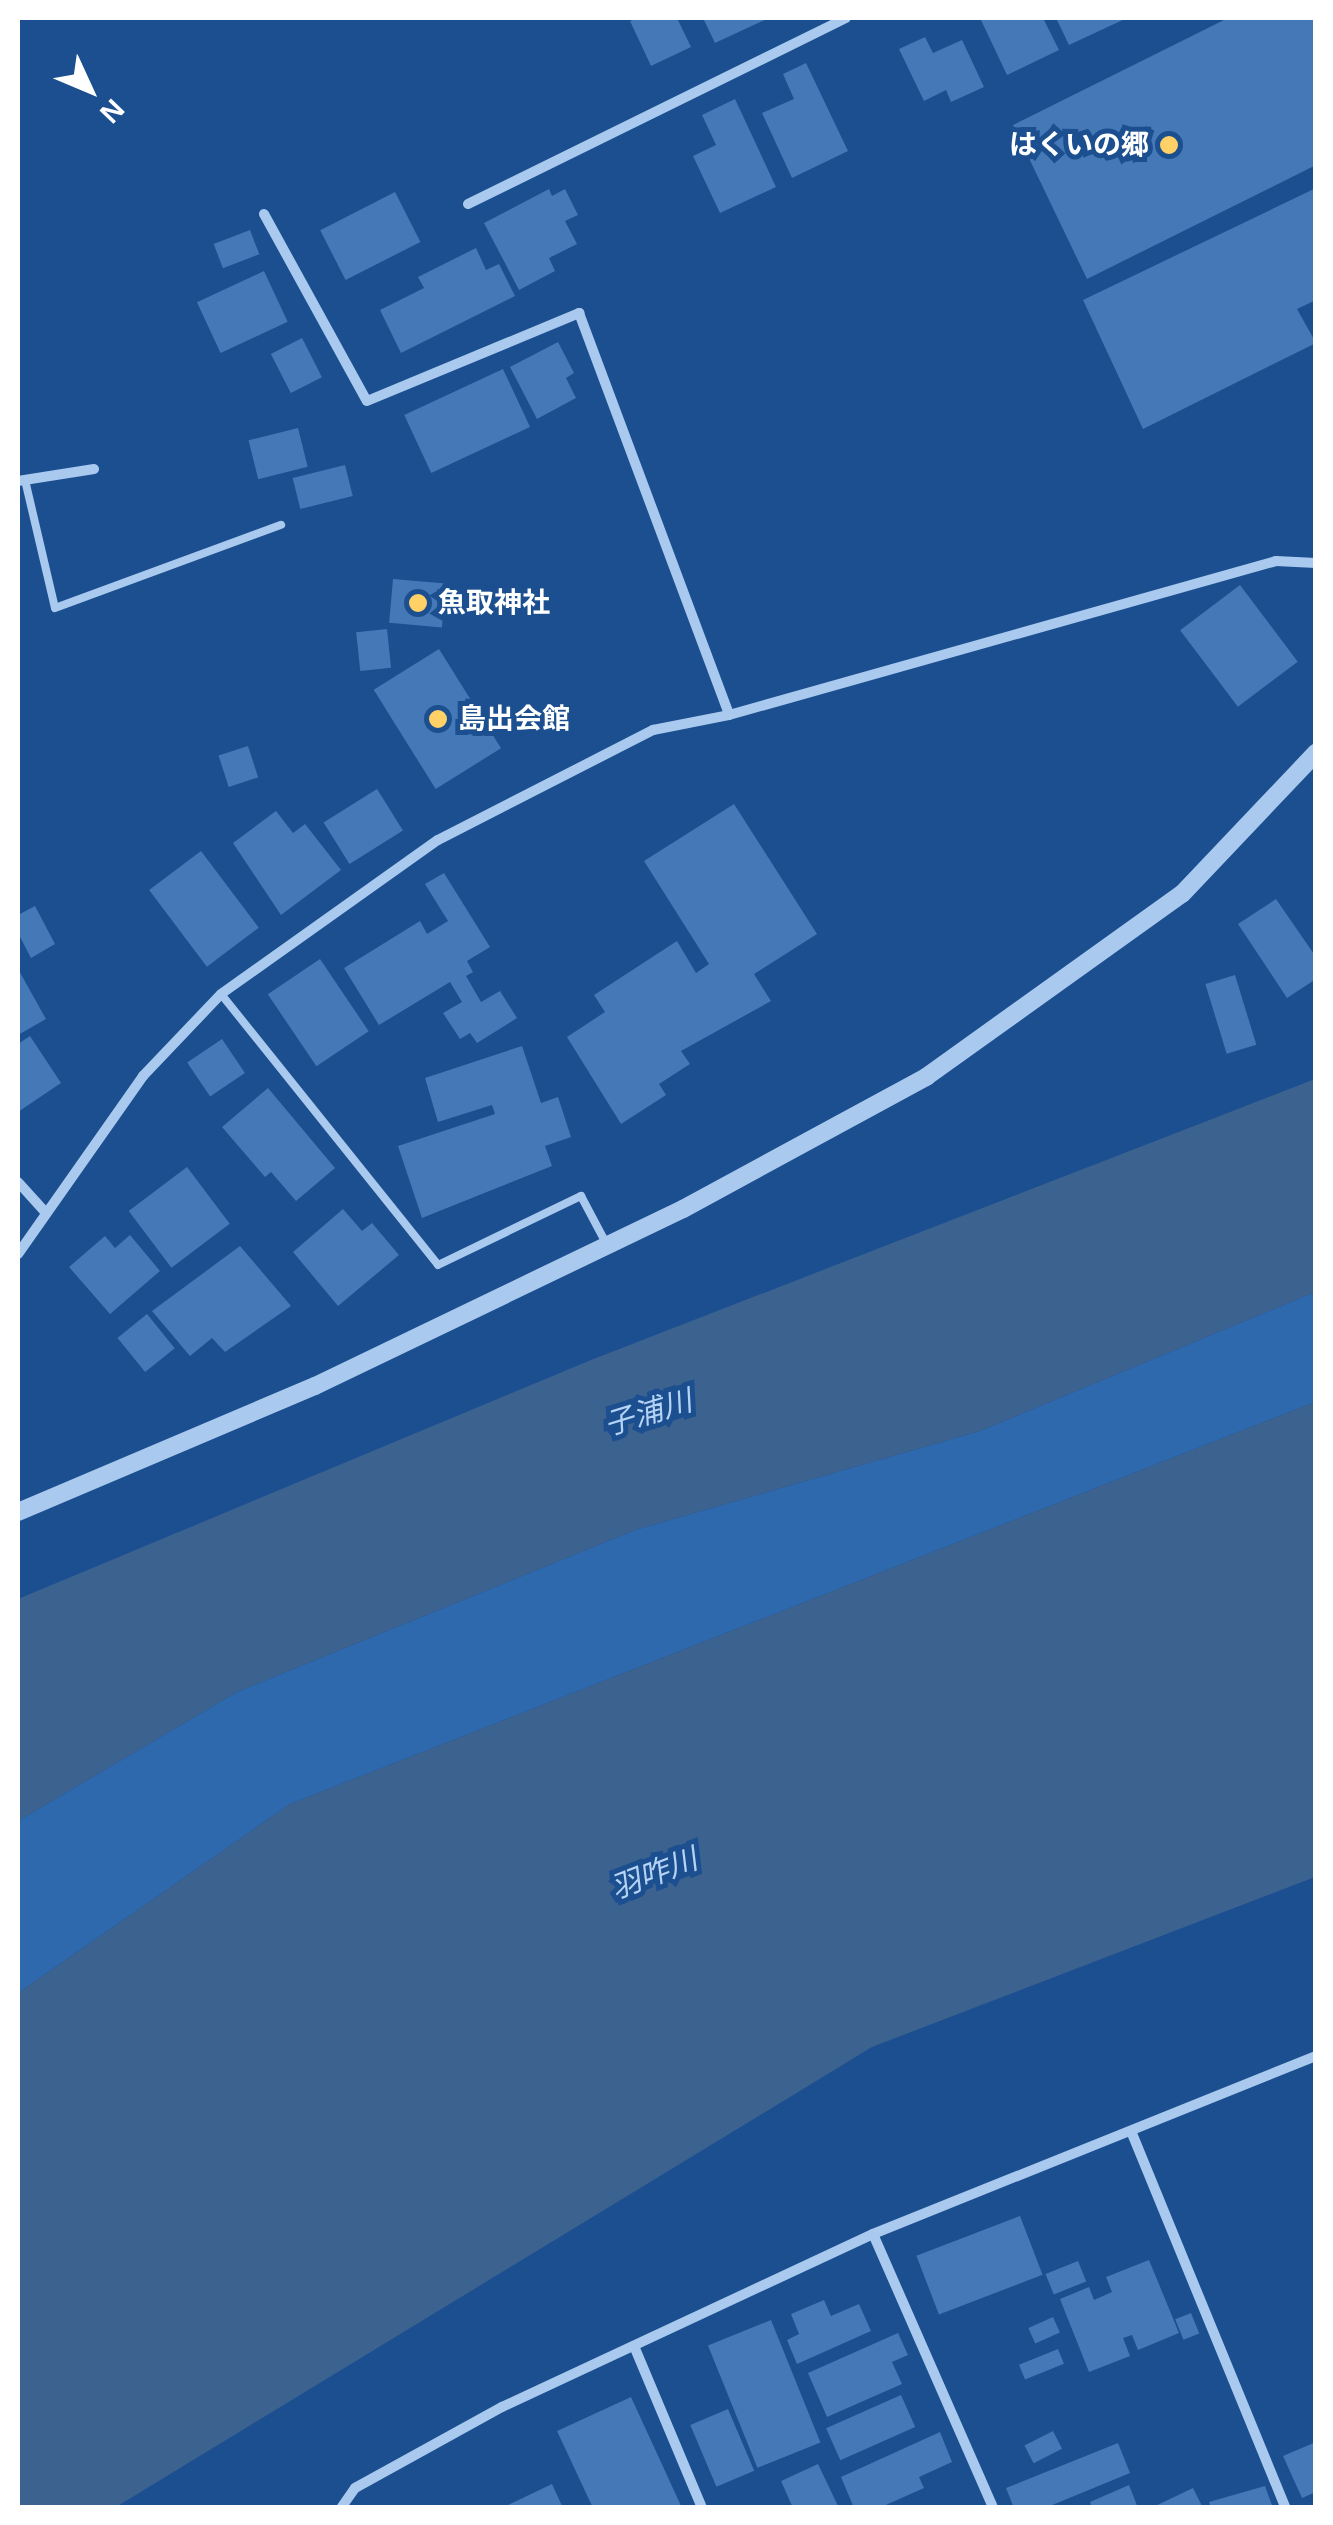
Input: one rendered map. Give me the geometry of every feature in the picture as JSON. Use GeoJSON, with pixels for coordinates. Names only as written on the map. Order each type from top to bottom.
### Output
{"type":"FeatureCollection","features":[{"type":"Feature","properties":{"kind":"street"},"geometry":{"type":"LineString","coordinates":[[468,204],[846,18]]}},
{"type":"Feature","properties":{"kind":"street"},"geometry":{"type":"LineString","coordinates":[[264,214],[367,401],[579,313],[729,714]]}},
{"type":"Feature","properties":{"kind":"street"},"geometry":{"type":"LineString","coordinates":[[21,480],[94,469]]}},
{"type":"Feature","properties":{"kind":"street"},"geometry":{"type":"LineString","coordinates":[[18,1254],[143,1076],[221,994],[438,840],[652,730],[729,714],[1276,561],[1316,563]]}},
{"type":"Feature","properties":{"kind":"street"},"geometry":{"type":"LineString","coordinates":[[18,1512],[315,1386],[608,1246],[926,1077],[1182,894],[1316,753]]}},
{"type":"Feature","properties":{"kind":"street"},"geometry":{"type":"LineString","coordinates":[[18,1182],[46,1214]]}},
{"type":"Feature","properties":{"kind":"street"},"geometry":{"type":"LineString","coordinates":[[340,2508],[354,2488],[502,2407],[873,2234],[1316,2056]]}},
{"type":"Feature","properties":{"kind":"street"},"geometry":{"type":"LineString","coordinates":[[1131,2131],[1286,2508]]}},
{"type":"Feature","properties":{"kind":"street"},"geometry":{"type":"LineString","coordinates":[[873,2234],[993,2508]]}},
{"type":"Feature","properties":{"kind":"street"},"geometry":{"type":"LineString","coordinates":[[634,2346],[702,2508]]}},
{"type":"Feature","properties":{"kind":"lane"},"geometry":{"type":"LineString","coordinates":[[21,480],[56,608],[281,525]]}},
{"type":"Feature","properties":{"kind":"lane"},"geometry":{"type":"LineString","coordinates":[[221,994],[438,1266],[581,1196],[608,1246]]}},
{"type":"Feature","properties":{"kind":"shaded area"},"geometry":{"type":"Polygon","coordinates":[[[1315,1292],[1315,1402],[290,1804],[18,1993],[18,1821],[237,1692],[635,1530],[980,1431],[1315,1292]]]}},
{"type":"Feature","properties":{"kind":"water","name":"子浦川"},"geometry":{"type":"Polygon","coordinates":[[[1315,1079],[1315,1292],[980,1431],[635,1530],[237,1692],[18,1821],[18,1599],[591,1360],[1315,1079]]]}},
{"type":"Feature","properties":{"kind":"water","name":"羽咋川"},"geometry":{"type":"Polygon","coordinates":[[[1315,1402],[1315,1877],[872,2047],[116,2507],[18,2507],[18,1993],[290,1804],[1315,1402]]]}},
{"type":"Feature","properties":{"kind":"building"},"geometry":{"type":"Polygon","coordinates":[[[677,18],[691,47],[651,66],[630,21],[677,18]]]}},
{"type":"Feature","properties":{"kind":"building"},"geometry":{"type":"Polygon","coordinates":[[[703,18],[769,18],[715,43],[703,18]]]}},
{"type":"Feature","properties":{"kind":"building"},"geometry":{"type":"Polygon","coordinates":[[[980,18],[1043,18],[1059,50],[1007,75],[980,18]]]}},
{"type":"Feature","properties":{"kind":"building"},"geometry":{"type":"Polygon","coordinates":[[[1056,18],[1127,18],[1069,45],[1056,18]]]}},
{"type":"Feature","properties":{"kind":"building","name":"はくいの郷"},"geometry":{"type":"Polygon","coordinates":[[[1228,18],[1316,18],[1316,165],[1087,279],[1013,125],[1228,18]]]}},
{"type":"Feature","properties":{"kind":"building"},"geometry":{"type":"Polygon","coordinates":[[[925,37],[933,53],[962,40],[984,87],[951,102],[946,90],[924,101],[899,49],[925,37]]]}},
{"type":"Feature","properties":{"kind":"building"},"geometry":{"type":"Polygon","coordinates":[[[806,63],[848,151],[792,178],[762,113],[794,99],[783,74],[806,63]]]}},
{"type":"Feature","properties":{"kind":"building"},"geometry":{"type":"Polygon","coordinates":[[[735,99],[776,187],[720,213],[693,156],[716,145],[702,115],[735,99]]]}},
{"type":"Feature","properties":{"kind":"building"},"geometry":{"type":"Polygon","coordinates":[[[1316,188],[1316,300],[1297,309],[1316,343],[1143,429],[1083,300],[1316,188]]]}},
{"type":"Feature","properties":{"kind":"building"},"geometry":{"type":"Polygon","coordinates":[[[549,189],[552,196],[565,189],[578,215],[565,221],[577,244],[549,258],[555,271],[519,290],[484,223],[549,189]]]}},
{"type":"Feature","properties":{"kind":"building"},"geometry":{"type":"Polygon","coordinates":[[[395,192],[420,242],[346,280],[320,230],[395,192]]]}},
{"type":"Feature","properties":{"kind":"building"},"geometry":{"type":"Polygon","coordinates":[[[250,230],[259,254],[223,268],[214,244],[250,230]]]}},
{"type":"Feature","properties":{"kind":"building"},"geometry":{"type":"Polygon","coordinates":[[[476,248],[486,270],[499,264],[515,296],[401,353],[380,310],[424,288],[418,277],[476,248]]]}},
{"type":"Feature","properties":{"kind":"building"},"geometry":{"type":"Polygon","coordinates":[[[264,271],[288,322],[221,353],[197,302],[264,271]]]}},
{"type":"Feature","properties":{"kind":"building"},"geometry":{"type":"Polygon","coordinates":[[[302,338],[322,377],[291,393],[271,354],[302,338]]]}},
{"type":"Feature","properties":{"kind":"building"},"geometry":{"type":"Polygon","coordinates":[[[558,342],[574,373],[566,378],[576,398],[537,419],[510,367],[558,342]]]}},
{"type":"Feature","properties":{"kind":"building"},"geometry":{"type":"Polygon","coordinates":[[[503,369],[530,427],[431,473],[404,415],[503,369]]]}},
{"type":"Feature","properties":{"kind":"building"},"geometry":{"type":"Polygon","coordinates":[[[298,428],[308,467],[258,479],[249,440],[298,428]]]}},
{"type":"Feature","properties":{"kind":"building"},"geometry":{"type":"Polygon","coordinates":[[[345,465],[353,496],[300,509],[293,478],[345,465]]]}},
{"type":"Feature","properties":{"kind":"building","name":"魚取神社"},"geometry":{"type":"Polygon","coordinates":[[[393,579],[446,584],[442,627],[389,623],[393,579]]]}},
{"type":"Feature","properties":{"kind":"building"},"geometry":{"type":"Polygon","coordinates":[[[1240,585],[1298,662],[1238,707],[1180,630],[1240,585]]]}},
{"type":"Feature","properties":{"kind":"building"},"geometry":{"type":"Polygon","coordinates":[[[387,629],[391,668],[360,671],[356,632],[387,629]]]}},
{"type":"Feature","properties":{"kind":"building","name":"島出会館"},"geometry":{"type":"Polygon","coordinates":[[[439,649],[501,748],[436,789],[374,690],[439,649]]]}},
{"type":"Feature","properties":{"kind":"building"},"geometry":{"type":"Polygon","coordinates":[[[248,746],[258,777],[229,787],[219,756],[248,746]]]}},
{"type":"Feature","properties":{"kind":"building"},"geometry":{"type":"Polygon","coordinates":[[[377,789],[403,831],[350,864],[324,822],[377,789]]]}},
{"type":"Feature","properties":{"kind":"building"},"geometry":{"type":"Polygon","coordinates":[[[734,804],[817,934],[754,974],[771,1001],[681,1051],[690,1064],[659,1084],[666,1095],[621,1124],[567,1037],[605,1012],[594,995],[677,941],[696,973],[709,964],[644,861],[734,804]]]}},
{"type":"Feature","properties":{"kind":"building"},"geometry":{"type":"Polygon","coordinates":[[[276,811],[293,833],[305,824],[341,870],[281,915],[233,843],[276,811]]]}},
{"type":"Feature","properties":{"kind":"building"},"geometry":{"type":"Polygon","coordinates":[[[201,851],[259,928],[207,967],[149,890],[201,851]]]}},
{"type":"Feature","properties":{"kind":"building"},"geometry":{"type":"Polygon","coordinates":[[[444,873],[490,947],[467,961],[473,972],[466,976],[481,1002],[500,991],[517,1018],[477,1043],[470,1033],[460,1039],[443,1013],[462,1002],[450,982],[379,1025],[344,968],[420,921],[427,934],[448,921],[425,884],[444,873]]]}},
{"type":"Feature","properties":{"kind":"building"},"geometry":{"type":"Polygon","coordinates":[[[1276,899],[1316,957],[1316,979],[1287,998],[1238,924],[1276,899]]]}},
{"type":"Feature","properties":{"kind":"building"},"geometry":{"type":"Polygon","coordinates":[[[35,906],[55,944],[31,958],[18,933],[18,915],[35,906]]]}},
{"type":"Feature","properties":{"kind":"building"},"geometry":{"type":"Polygon","coordinates":[[[320,959],[369,1031],[316,1066],[268,994],[320,959]]]}},
{"type":"Feature","properties":{"kind":"building"},"geometry":{"type":"Polygon","coordinates":[[[18,969],[46,1019],[18,1035],[18,969]]]}},
{"type":"Feature","properties":{"kind":"building"},"geometry":{"type":"Polygon","coordinates":[[[1235,975],[1256,1045],[1227,1054],[1205,984],[1235,975]]]}},
{"type":"Feature","properties":{"kind":"building"},"geometry":{"type":"Polygon","coordinates":[[[30,1036],[61,1083],[18,1112],[18,1044],[30,1036]]]}},
{"type":"Feature","properties":{"kind":"building"},"geometry":{"type":"Polygon","coordinates":[[[222,1039],[245,1073],[210,1096],[187,1062],[222,1039]]]}},
{"type":"Feature","properties":{"kind":"building"},"geometry":{"type":"Polygon","coordinates":[[[522,1046],[541,1103],[558,1097],[571,1137],[545,1146],[552,1166],[422,1218],[398,1146],[495,1114],[492,1105],[438,1122],[425,1078],[522,1046]]]}},
{"type":"Feature","properties":{"kind":"building"},"geometry":{"type":"Polygon","coordinates":[[[268,1088],[335,1168],[296,1201],[271,1172],[265,1177],[222,1127],[268,1088]]]}},
{"type":"Feature","properties":{"kind":"building"},"geometry":{"type":"Polygon","coordinates":[[[187,1167],[230,1224],[171,1268],[129,1211],[187,1167]]]}},
{"type":"Feature","properties":{"kind":"building"},"geometry":{"type":"Polygon","coordinates":[[[343,1209],[362,1231],[372,1223],[399,1255],[338,1306],[293,1252],[343,1209]]]}},
{"type":"Feature","properties":{"kind":"building"},"geometry":{"type":"Polygon","coordinates":[[[130,1235],[160,1271],[110,1314],[69,1267],[105,1236],[115,1248],[130,1235]]]}},
{"type":"Feature","properties":{"kind":"building"},"geometry":{"type":"Polygon","coordinates":[[[240,1246],[291,1306],[225,1352],[212,1338],[190,1356],[152,1311],[240,1246]]]}},
{"type":"Feature","properties":{"kind":"building"},"geometry":{"type":"Polygon","coordinates":[[[147,1314],[175,1348],[145,1372],[117,1338],[147,1314]]]}},
{"type":"Feature","properties":{"kind":"building"},"geometry":{"type":"Polygon","coordinates":[[[1020,2216],[1043,2275],[939,2315],[916,2256],[1020,2216]]]}},
{"type":"Feature","properties":{"kind":"building"},"geometry":{"type":"Polygon","coordinates":[[[1149,2260],[1179,2333],[1138,2350],[1132,2335],[1123,2338],[1130,2356],[1089,2372],[1060,2299],[1089,2287],[1094,2300],[1112,2292],[1106,2277],[1149,2260]]]}},
{"type":"Feature","properties":{"kind":"building"},"geometry":{"type":"Polygon","coordinates":[[[1078,2261],[1086,2281],[1054,2295],[1046,2274],[1078,2261]]]}},
{"type":"Feature","properties":{"kind":"building"},"geometry":{"type":"Polygon","coordinates":[[[824,2300],[831,2316],[859,2304],[871,2331],[797,2364],[787,2340],[799,2334],[791,2314],[824,2300]]]}},
{"type":"Feature","properties":{"kind":"building"},"geometry":{"type":"Polygon","coordinates":[[[1191,2313],[1199,2333],[1183,2340],[1175,2319],[1191,2313]]]}},
{"type":"Feature","properties":{"kind":"building"},"geometry":{"type":"Polygon","coordinates":[[[1053,2317],[1060,2333],[1035,2344],[1028,2328],[1053,2317]]]}},
{"type":"Feature","properties":{"kind":"building"},"geometry":{"type":"Polygon","coordinates":[[[771,2320],[820,2442],[757,2468],[708,2345],[771,2320]]]}},
{"type":"Feature","properties":{"kind":"building"},"geometry":{"type":"Polygon","coordinates":[[[898,2333],[908,2355],[892,2362],[902,2384],[827,2417],[808,2373],[898,2333]]]}},
{"type":"Feature","properties":{"kind":"building"},"geometry":{"type":"Polygon","coordinates":[[[1058,2349],[1064,2364],[1025,2380],[1019,2365],[1058,2349]]]}},
{"type":"Feature","properties":{"kind":"building"},"geometry":{"type":"Polygon","coordinates":[[[901,2395],[915,2427],[840,2460],[826,2428],[901,2395]]]}},
{"type":"Feature","properties":{"kind":"building"},"geometry":{"type":"Polygon","coordinates":[[[631,2397],[682,2508],[593,2508],[557,2431],[631,2397]]]}},
{"type":"Feature","properties":{"kind":"building"},"geometry":{"type":"Polygon","coordinates":[[[728,2409],[754,2471],[716,2487],[690,2425],[728,2409]]]}},
{"type":"Feature","properties":{"kind":"building"},"geometry":{"type":"Polygon","coordinates":[[[1053,2431],[1062,2449],[1034,2463],[1024,2446],[1053,2431]]]}},
{"type":"Feature","properties":{"kind":"building"},"geometry":{"type":"Polygon","coordinates":[[[940,2432],[952,2462],[919,2477],[924,2488],[879,2508],[854,2508],[841,2477],[940,2432]]]}},
{"type":"Feature","properties":{"kind":"building"},"geometry":{"type":"Polygon","coordinates":[[[1316,2442],[1316,2492],[1302,2498],[1283,2456],[1316,2442]]]}},
{"type":"Feature","properties":{"kind":"building"},"geometry":{"type":"Polygon","coordinates":[[[1118,2443],[1130,2473],[1045,2508],[1014,2508],[1006,2488],[1118,2443]]]}},
{"type":"Feature","properties":{"kind":"building"},"geometry":{"type":"Polygon","coordinates":[[[818,2464],[839,2508],[793,2508],[781,2481],[818,2464]]]}},
{"type":"Feature","properties":{"kind":"building"},"geometry":{"type":"Polygon","coordinates":[[[552,2484],[563,2508],[502,2508],[552,2484]]]}},
{"type":"Feature","properties":{"kind":"building"},"geometry":{"type":"Polygon","coordinates":[[[1129,2485],[1138,2508],[1092,2508],[1090,2502],[1129,2485]]]}},
{"type":"Feature","properties":{"kind":"building"},"geometry":{"type":"Polygon","coordinates":[[[1265,2486],[1273,2508],[1211,2508],[1209,2502],[1265,2486]]]}},
{"type":"Feature","properties":{"kind":"building"},"geometry":{"type":"Polygon","coordinates":[[[1193,2488],[1203,2508],[1151,2508],[1193,2488]]]}},
{"type":"Feature","properties":{"kind":"place","name":"はくいの郷"},"geometry":{"type":"Point","coordinates":[1169,145]}},
{"type":"Feature","properties":{"kind":"place","name":"魚取神社"},"geometry":{"type":"Point","coordinates":[418,603]}},
{"type":"Feature","properties":{"kind":"place","name":"島出会館"},"geometry":{"type":"Point","coordinates":[438,719]}}]}
